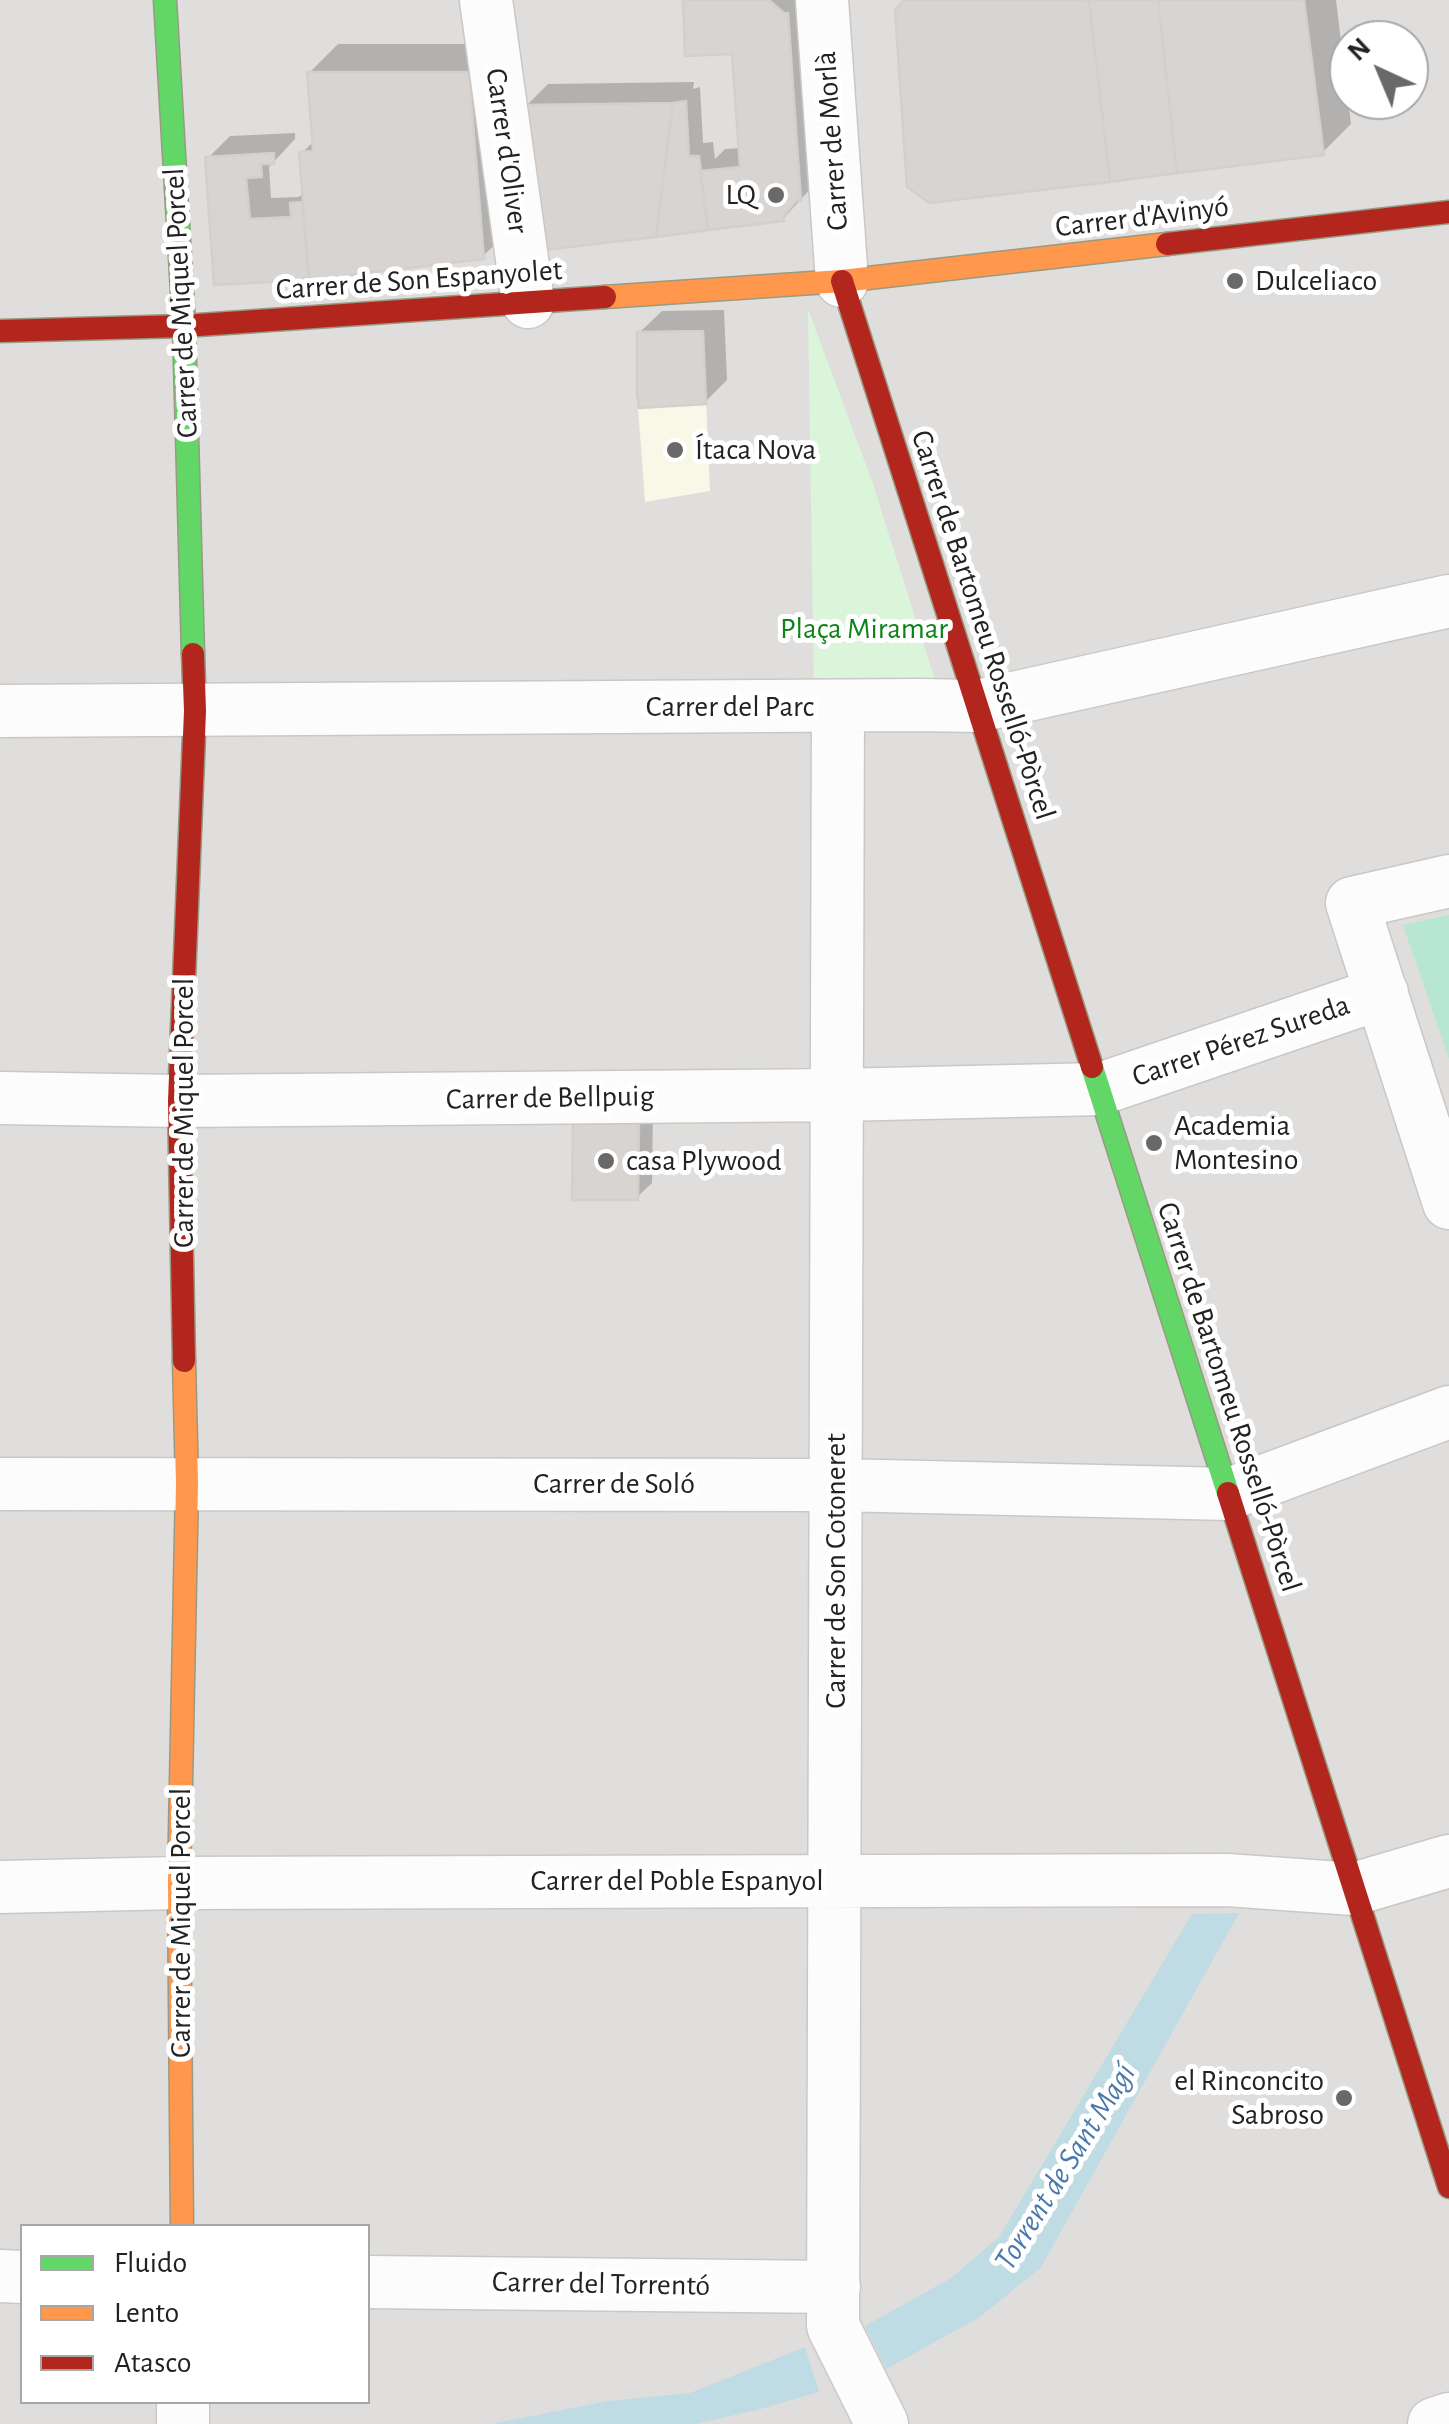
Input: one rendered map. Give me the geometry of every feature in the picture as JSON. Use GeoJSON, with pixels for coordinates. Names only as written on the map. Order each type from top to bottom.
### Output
{"type":"FeatureCollection","features":[{"type":"Feature","properties":{"kind":"street","name":"Carrer de Miquel Porcel"},"geometry":{"type":"LineString","coordinates":[[165,0],[184,326],[196,711],[179,1102],[187,1483],[179,1882],[182,2224]]}},
{"type":"Feature","properties":{"kind":"street","name":"Carrer d'Oliver"},"geometry":{"type":"LineString","coordinates":[[486,0],[528,302]]}},
{"type":"Feature","properties":{"kind":"street","name":"Carrer de Morlà"},"geometry":{"type":"LineString","coordinates":[[822,0],[842,281]]}},
{"type":"Feature","properties":{"kind":"street","name":"Carrer d'Avinyó"},"geometry":{"type":"LineString","coordinates":[[842,281],[1449,212]]}},
{"type":"Feature","properties":{"kind":"street","name":"Carrer de Son Espanyolet"},"geometry":{"type":"LineString","coordinates":[[0,331],[184,326],[842,281]]}},
{"type":"Feature","properties":{"kind":"street","name":"Carrer de Bartomeu Rosselló-Pòrcel"},"geometry":{"type":"LineString","coordinates":[[842,281],[1449,2187]]}},
{"type":"Feature","properties":{"kind":"street","name":"Carrer del Parc"},"geometry":{"type":"LineString","coordinates":[[0,711],[978,706],[1449,602]]}},
{"type":"Feature","properties":{"kind":"street","name":"Carrer de Son Cotoneret"},"geometry":{"type":"LineString","coordinates":[[838,706],[833,2306],[875,2410]]}},
{"type":"Feature","properties":{"kind":"street"},"geometry":{"type":"LineString","coordinates":[[1449,881],[1352,903],[1449,1203]]}},
{"type":"Feature","properties":{"kind":"street","name":"Carrer Pérez Sureda"},"geometry":{"type":"LineString","coordinates":[[1100,1089],[1382,994]]}},
{"type":"Feature","properties":{"kind":"street","name":"Carrer de Bellpuig"},"geometry":{"type":"LineString","coordinates":[[0,1098],[179,1102],[1100,1089]]}},
{"type":"Feature","properties":{"kind":"street"},"geometry":{"type":"LineString","coordinates":[[1229,1494],[1449,1412]]}},
{"type":"Feature","properties":{"kind":"street","name":"Carrer de Soló"},"geometry":{"type":"LineString","coordinates":[[0,1484],[836,1484],[1229,1494]]}},
{"type":"Feature","properties":{"kind":"street","name":"Carrer del Poble Espanyol"},"geometry":{"type":"LineString","coordinates":[[0,1886],[179,1882],[1227,1880],[1354,1889],[1449,1862]]}},
{"type":"Feature","properties":{"kind":"street","name":"Carrer del Torrentó"},"geometry":{"type":"LineString","coordinates":[[370,2282],[833,2306]]}},
{"type":"Feature","properties":{"kind":"street"},"geometry":{"type":"LineString","coordinates":[[1434,2424],[1449,2420]]}},
{"type":"Feature","properties":{"kind":"shaded area"},"geometry":{"type":"Polygon","coordinates":[[[0,0],[1449,0],[1449,2424],[0,2424],[0,0]]]}},
{"type":"Feature","properties":{"kind":"shaded area","name":"Ítaca Nova"},"geometry":{"type":"Polygon","coordinates":[[[703,331],[710,491],[645,502],[637,332],[703,331]]]}},
{"type":"Feature","properties":{"kind":"green space","name":"Plaça Miramar"},"geometry":{"type":"Polygon","coordinates":[[[808,309],[872,481],[935,680],[814,690],[808,309]]]}},
{"type":"Feature","properties":{"kind":"green space"},"geometry":{"type":"Polygon","coordinates":[[[1449,915],[1449,1059],[1403,925],[1449,915]]]}},
{"type":"Feature","properties":{"kind":"water","name":"Torrent de Sant Magí"},"geometry":{"type":"Polygon","coordinates":[[[1239,1913],[1041,2267],[980,2317],[886,2369],[865,2326],[951,2278],[999,2237],[1192,1914],[1239,1913]]]}},
{"type":"Feature","properties":{"kind":"water"},"geometry":{"type":"Polygon","coordinates":[[[805,2347],[819,2392],[757,2410],[695,2424],[491,2424],[608,2401],[690,2393],[805,2347]]]}},
{"type":"Feature","properties":{"kind":"building"},"geometry":{"type":"Polygon","coordinates":[[[683,0],[769,0],[788,13],[801,201],[797,200],[784,221],[708,230],[700,171],[740,167],[732,54],[685,56],[683,0]]]}},
{"type":"Feature","properties":{"kind":"building"},"geometry":{"type":"Polygon","coordinates":[[[904,0],[1089,0],[1110,182],[929,203],[907,187],[895,10],[904,0]]]}},
{"type":"Feature","properties":{"kind":"building"},"geometry":{"type":"Polygon","coordinates":[[[1089,0],[1158,0],[1177,173],[1110,182],[1089,0]]]}},
{"type":"Feature","properties":{"kind":"building"},"geometry":{"type":"Polygon","coordinates":[[[1158,0],[1304,0],[1324,155],[1177,173],[1158,0]]]}},
{"type":"Feature","properties":{"kind":"building"},"geometry":{"type":"Polygon","coordinates":[[[307,72],[469,72],[484,259],[309,280],[299,152],[313,151],[307,72]]]}},
{"type":"Feature","properties":{"kind":"building"},"geometry":{"type":"Polygon","coordinates":[[[686,101],[689,156],[699,156],[708,230],[656,237],[673,103],[686,101]]]}},
{"type":"Feature","properties":{"kind":"building"},"geometry":{"type":"Polygon","coordinates":[[[673,103],[656,237],[535,251],[524,105],[673,103]]]}},
{"type":"Feature","properties":{"kind":"building"},"geometry":{"type":"Polygon","coordinates":[[[274,153],[274,164],[261,164],[262,177],[246,178],[250,219],[291,217],[290,203],[302,202],[309,280],[214,285],[205,157],[274,153]]]}},
{"type":"Feature","properties":{"kind":"building"},"geometry":{"type":"Polygon","coordinates":[[[703,331],[706,404],[639,408],[637,332],[703,331]]]}},
{"type":"Feature","properties":{"kind":"building","name":"casa Plywood"},"geometry":{"type":"Polygon","coordinates":[[[573,1123],[639,1123],[638,1200],[572,1200],[573,1123]]]}},
{"type":"Feature","properties":{"kind":"traffic: fast"},"geometry":{"type":"LineString","coordinates":[[165,0],[184,326],[193,654]]}},
{"type":"Feature","properties":{"kind":"traffic: fast"},"geometry":{"type":"LineString","coordinates":[[1092,1067],[1228,1493]]}},
{"type":"Feature","properties":{"kind":"traffic: slow"},"geometry":{"type":"LineString","coordinates":[[605,297],[842,281],[1167,244]]}},
{"type":"Feature","properties":{"kind":"traffic: slow"},"geometry":{"type":"LineString","coordinates":[[182,2224],[179,1883],[187,1483],[184,1361]]}},
{"type":"Feature","properties":{"kind":"traffic: jam"},"geometry":{"type":"LineString","coordinates":[[1167,244],[1449,212]]}},
{"type":"Feature","properties":{"kind":"traffic: jam"},"geometry":{"type":"LineString","coordinates":[[842,281],[1092,1067]]}},
{"type":"Feature","properties":{"kind":"traffic: jam"},"geometry":{"type":"LineString","coordinates":[[0,331],[184,326],[605,297]]}},
{"type":"Feature","properties":{"kind":"traffic: jam"},"geometry":{"type":"LineString","coordinates":[[184,1361],[179,1101],[195,711],[193,654]]}},
{"type":"Feature","properties":{"kind":"traffic: jam"},"geometry":{"type":"LineString","coordinates":[[1228,1493],[1449,2187]]}},
{"type":"Feature","properties":{"kind":"place","name":"LQ"},"geometry":{"type":"Point","coordinates":[776,195]}},
{"type":"Feature","properties":{"kind":"place","name":"Dulceliaco"},"geometry":{"type":"Point","coordinates":[1235,281]}},
{"type":"Feature","properties":{"kind":"place","name":"Ítaca Nova"},"geometry":{"type":"Point","coordinates":[675,450]}},
{"type":"Feature","properties":{"kind":"place","name":"Academia Montesino"},"geometry":{"type":"Point","coordinates":[1154,1143]}},
{"type":"Feature","properties":{"kind":"place","name":"casa Plywood"},"geometry":{"type":"Point","coordinates":[606,1161]}},
{"type":"Feature","properties":{"kind":"place","name":"el Rinconcito Sabroso"},"geometry":{"type":"Point","coordinates":[1344,2098]}}]}
